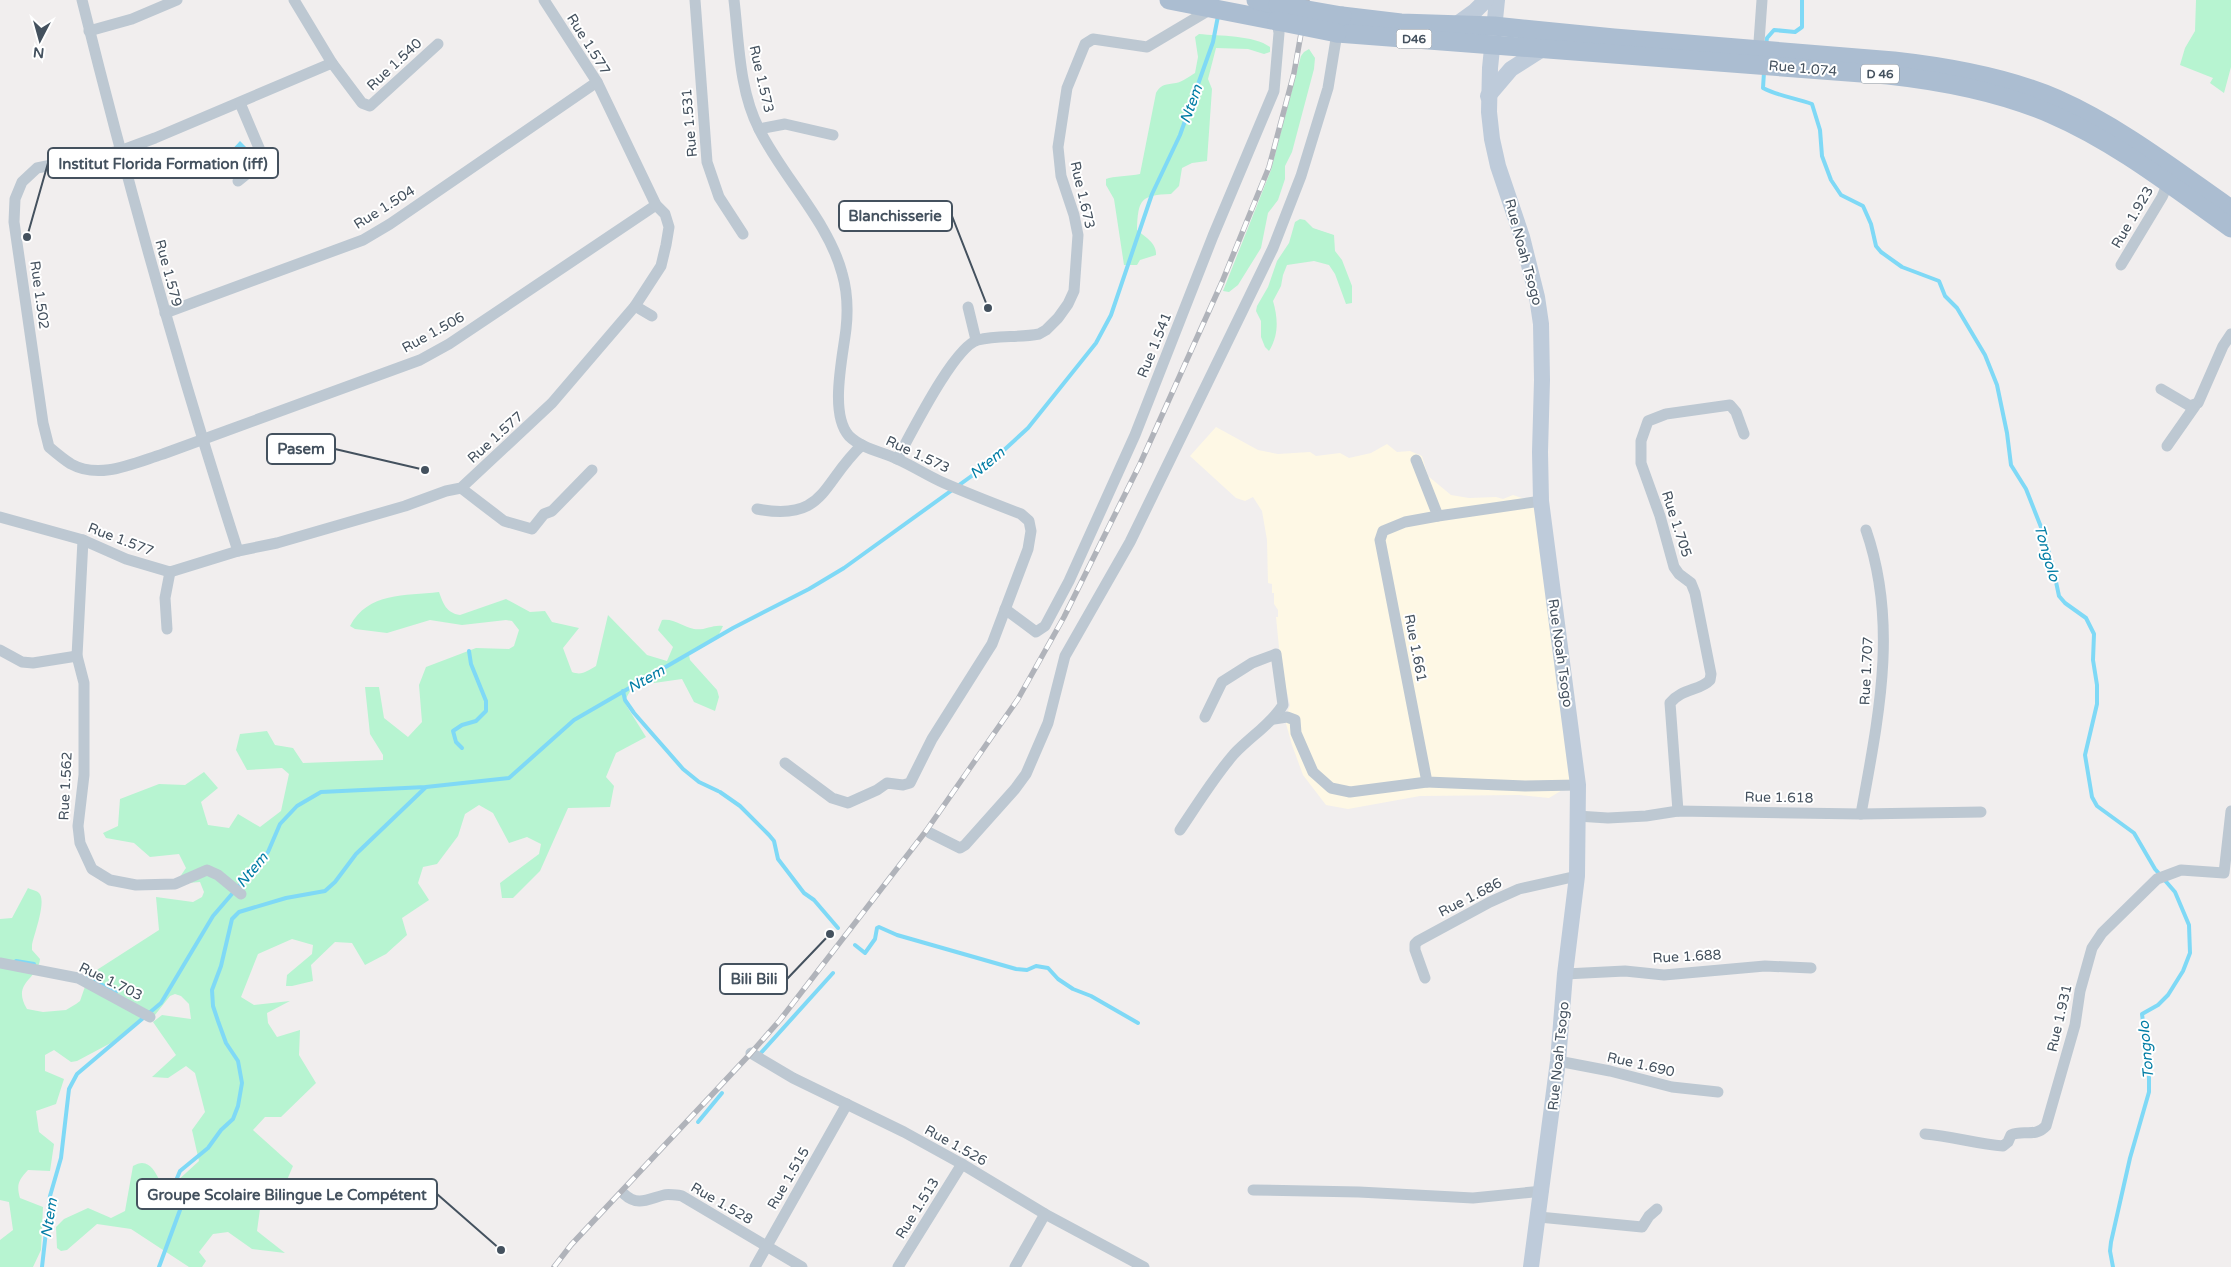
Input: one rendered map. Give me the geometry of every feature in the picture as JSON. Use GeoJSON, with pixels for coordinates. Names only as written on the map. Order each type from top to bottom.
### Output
{"type":"FeatureCollection","features":[{"type":"Feature","properties":{"kind":"main road","name":"D46"},"geometry":{"type":"LineString","coordinates":[[1169,0],[1210,9],[1277,13],[1340,24]]}},
{"type":"Feature","properties":{"kind":"main road"},"geometry":{"type":"LineString","coordinates":[[1256,0],[1277,13]]}},
{"type":"Feature","properties":{"kind":"main road"},"geometry":{"type":"LineString","coordinates":[[1457,24],[1486,0]]}},
{"type":"Feature","properties":{"kind":"main road","name":"Rue Noah Tsogo"},"geometry":{"type":"LineString","coordinates":[[1496,0],[1488,96],[1492,139],[1538,297],[1541,324],[1542,380],[1541,501],[1578,785],[1577,876],[1543,1191],[1531,1267]]}},
{"type":"Feature","properties":{"kind":"main road","name":"D 46"},"geometry":{"type":"LineString","coordinates":[[1340,24],[1401,22],[1457,24]]}},
{"type":"Feature","properties":{"kind":"main road","name":"Rue 1.074"},"geometry":{"type":"LineString","coordinates":[[1340,24],[1758,57],[1925,79],[1981,91],[2050,114],[2231,209]]}},
{"type":"Feature","properties":{"kind":"main road","name":"Rue 1.074"},"geometry":{"type":"LineString","coordinates":[[1457,24],[1544,48],[1634,47]]}},
{"type":"Feature","properties":{"kind":"main road"},"geometry":{"type":"LineString","coordinates":[[1488,96],[1511,69],[1526,57],[1544,48]]}},
{"type":"Feature","properties":{"kind":"main road","name":"Rue 1.074"},"geometry":{"type":"LineString","coordinates":[[2165,174],[2231,228]]}},
{"type":"Feature","properties":{"kind":"street","name":"Rue 1.579"},"geometry":{"type":"LineString","coordinates":[[82,0],[120,151],[165,313],[202,440],[238,551]]}},
{"type":"Feature","properties":{"kind":"street"},"geometry":{"type":"LineString","coordinates":[[90,31],[132,19],[177,0]]}},
{"type":"Feature","properties":{"kind":"street"},"geometry":{"type":"LineString","coordinates":[[294,0],[332,62]]}},
{"type":"Feature","properties":{"kind":"street","name":"Rue 1.577"},"geometry":{"type":"LineString","coordinates":[[0,517],[84,540],[126,559],[170,572],[238,551],[405,506],[446,491],[461,488],[547,408],[635,306],[662,266],[669,227],[665,214],[656,205],[597,82],[544,0]]}},
{"type":"Feature","properties":{"kind":"street","name":"Rue 1.531"},"geometry":{"type":"LineString","coordinates":[[695,0],[706,162],[719,197],[743,234]]}},
{"type":"Feature","properties":{"kind":"street","name":"Rue 1.573"},"geometry":{"type":"LineString","coordinates":[[734,0],[741,68],[759,129],[820,226],[842,272],[846,297],[846,327],[839,407],[843,425],[849,436],[862,445],[898,459],[943,483],[1021,514],[1029,521],[1031,531],[1028,549],[992,644],[932,739],[910,783],[903,785],[887,783],[878,790],[848,803],[832,798],[785,763]]}},
{"type":"Feature","properties":{"kind":"street"},"geometry":{"type":"LineString","coordinates":[[1758,57],[1762,0]]}},
{"type":"Feature","properties":{"kind":"street","name":"Rue 1.673"},"geometry":{"type":"LineString","coordinates":[[976,340],[1039,334],[1058,318],[1074,291],[1078,235],[1074,215],[1061,176],[1058,147],[1067,88],[1085,44],[1093,39],[1147,47],[1210,9]]}},
{"type":"Feature","properties":{"kind":"street","name":"Rue 1.541"},"geometry":{"type":"LineString","coordinates":[[1005,609],[1036,632],[1045,626],[1069,581],[1135,435],[1213,236],[1274,92],[1278,33],[1277,13]]}},
{"type":"Feature","properties":{"kind":"street"},"geometry":{"type":"LineString","coordinates":[[930,833],[960,848],[965,845],[1026,774],[1048,723],[1069,647],[1130,542],[1282,228],[1328,88],[1340,24]]}},
{"type":"Feature","properties":{"kind":"street","name":"Rue 1.540"},"geometry":{"type":"LineString","coordinates":[[332,62],[362,103],[370,106],[438,44]]}},
{"type":"Feature","properties":{"kind":"street","name":"Rue 1.502"},"geometry":{"type":"LineString","coordinates":[[202,440],[120,468],[92,471],[72,464],[49,448],[43,423],[14,222],[15,200],[22,182],[37,168],[120,151],[240,103],[332,62]]}},
{"type":"Feature","properties":{"kind":"street","name":"Rue 1.504"},"geometry":{"type":"LineString","coordinates":[[165,313],[362,240],[390,224],[597,82]]}},
{"type":"Feature","properties":{"kind":"street"},"geometry":{"type":"LineString","coordinates":[[238,182],[260,163],[262,155],[240,103]]}},
{"type":"Feature","properties":{"kind":"street"},"geometry":{"type":"LineString","coordinates":[[759,129],[785,124],[834,135]]}},
{"type":"Feature","properties":{"kind":"street","name":"Rue 1.923"},"geometry":{"type":"LineString","coordinates":[[2121,265],[2162,197],[2165,174]]}},
{"type":"Feature","properties":{"kind":"street","name":"Rue 1.506"},"geometry":{"type":"LineString","coordinates":[[202,440],[420,360],[449,344],[656,205]]}},
{"type":"Feature","properties":{"kind":"street"},"geometry":{"type":"LineString","coordinates":[[635,306],[652,316]]}},
{"type":"Feature","properties":{"kind":"street"},"geometry":{"type":"LineString","coordinates":[[898,459],[942,380],[964,350],[976,340],[968,307]]}},
{"type":"Feature","properties":{"kind":"street"},"geometry":{"type":"LineString","coordinates":[[2167,446],[2198,403],[2223,346],[2231,334]]}},
{"type":"Feature","properties":{"kind":"street"},"geometry":{"type":"LineString","coordinates":[[2162,389],[2190,406],[2195,406]]}},
{"type":"Feature","properties":{"kind":"street","name":"Rue 1.705"},"geometry":{"type":"LineString","coordinates":[[1678,811],[1670,703],[1675,696],[1686,690],[1707,683],[1710,680],[1711,674],[1695,593],[1691,583],[1679,574],[1674,567],[1660,516],[1641,463],[1641,441],[1648,421],[1666,414],[1730,405],[1736,412],[1744,434]]}},
{"type":"Feature","properties":{"kind":"street"},"geometry":{"type":"LineString","coordinates":[[757,509],[773,512],[803,509],[820,497],[848,457],[862,445]]}},
{"type":"Feature","properties":{"kind":"street"},"geometry":{"type":"LineString","coordinates":[[1416,460],[1438,516]]}},
{"type":"Feature","properties":{"kind":"street"},"geometry":{"type":"LineString","coordinates":[[461,488],[504,521],[532,529],[544,514],[552,511],[592,470]]}},
{"type":"Feature","properties":{"kind":"street","name":"Rue 1.661"},"geometry":{"type":"LineString","coordinates":[[1427,782],[1380,540],[1383,531],[1438,516],[1541,501]]}},
{"type":"Feature","properties":{"kind":"street","name":"Rue 1.707"},"geometry":{"type":"LineString","coordinates":[[1861,814],[1878,722],[1884,643],[1875,557],[1866,530]]}},
{"type":"Feature","properties":{"kind":"street","name":"Rue 1.562"},"geometry":{"type":"LineString","coordinates":[[84,540],[77,656],[84,683],[84,775],[78,826],[80,843],[92,870],[110,880],[136,885],[174,884],[207,870],[218,875],[241,894]]}},
{"type":"Feature","properties":{"kind":"street"},"geometry":{"type":"LineString","coordinates":[[167,629],[165,598],[170,572]]}},
{"type":"Feature","properties":{"kind":"street"},"geometry":{"type":"LineString","coordinates":[[0,650],[22,662],[33,663],[77,656]]}},
{"type":"Feature","properties":{"kind":"street"},"geometry":{"type":"LineString","coordinates":[[1180,830],[1233,756],[1255,734],[1274,719],[1283,705],[1276,654],[1244,668],[1222,682],[1205,717]]}},
{"type":"Feature","properties":{"kind":"street"},"geometry":{"type":"LineString","coordinates":[[1274,719],[1287,717],[1295,720],[1296,733],[1313,772],[1331,788],[1350,792],[1427,782],[1525,786],[1578,785]]}},
{"type":"Feature","properties":{"kind":"street","name":"Rue 1.618"},"geometry":{"type":"LineString","coordinates":[[1577,816],[1608,818],[1646,816],[1678,811],[1861,814],[1981,812]]}},
{"type":"Feature","properties":{"kind":"street","name":"Rue 1.931"},"geometry":{"type":"LineString","coordinates":[[1925,1134],[1941,1135],[1980,1144],[2003,1146],[2008,1142],[2010,1135],[2014,1133],[2035,1133],[2041,1131],[2046,1126],[2075,1025],[2080,991],[2092,948],[2102,933],[2157,879],[2181,870],[2224,873],[2231,811]]}},
{"type":"Feature","properties":{"kind":"street","name":"Rue 1.686"},"geometry":{"type":"LineString","coordinates":[[1425,978],[1415,950],[1415,944],[1418,941],[1490,902],[1519,889],[1577,876]]}},
{"type":"Feature","properties":{"kind":"street","name":"Rue 1.703"},"geometry":{"type":"LineString","coordinates":[[0,963],[78,978],[150,1017]]}},
{"type":"Feature","properties":{"kind":"street","name":"Rue 1.688"},"geometry":{"type":"LineString","coordinates":[[1565,974],[1625,971],[1664,975],[1765,966],[1811,968]]}},
{"type":"Feature","properties":{"kind":"street","name":"Rue 1.526"},"geometry":{"type":"LineString","coordinates":[[751,1053],[793,1078],[962,1164],[1126,1263],[1144,1267]]}},
{"type":"Feature","properties":{"kind":"street","name":"Rue 1.690"},"geometry":{"type":"LineString","coordinates":[[1558,1062],[1610,1071],[1672,1087],[1718,1092]]}},
{"type":"Feature","properties":{"kind":"street","name":"Rue 1.515"},"geometry":{"type":"LineString","coordinates":[[755,1267],[847,1104]]}},
{"type":"Feature","properties":{"kind":"street","name":"Rue 1.513"},"geometry":{"type":"LineString","coordinates":[[898,1267],[962,1164]]}},
{"type":"Feature","properties":{"kind":"street"},"geometry":{"type":"LineString","coordinates":[[1253,1190],[1359,1192],[1473,1198],[1543,1191]]}},
{"type":"Feature","properties":{"kind":"street","name":"Rue 1.528"},"geometry":{"type":"LineString","coordinates":[[624,1194],[637,1202],[645,1202],[665,1194],[676,1197],[680,1195],[802,1267]]}},
{"type":"Feature","properties":{"kind":"street"},"geometry":{"type":"LineString","coordinates":[[1539,1217],[1642,1227],[1649,1216],[1657,1209]]}},
{"type":"Feature","properties":{"kind":"street"},"geometry":{"type":"LineString","coordinates":[[1015,1267],[1045,1214]]}},
{"type":"Feature","properties":{"kind":"shaded area"},"geometry":{"type":"Polygon","coordinates":[[[1216,427],[1258,450],[1278,454],[1310,452],[1316,456],[1340,453],[1349,458],[1371,453],[1387,444],[1397,452],[1410,451],[1422,456],[1428,476],[1451,495],[1469,498],[1496,497],[1503,499],[1513,495],[1537,503],[1574,783],[1549,798],[1519,795],[1420,796],[1348,809],[1326,805],[1303,775],[1285,720],[1290,705],[1281,668],[1276,617],[1278,617],[1278,610],[1274,604],[1272,584],[1268,583],[1267,540],[1262,511],[1253,497],[1245,501],[1236,498],[1190,456],[1216,427]]]}},
{"type":"Feature","properties":{"kind":"green space"},"geometry":{"type":"Polygon","coordinates":[[[2196,0],[2231,0],[2231,67],[2224,93],[2210,83],[2213,78],[2180,65],[2185,48],[2195,31],[2196,0]]]}},
{"type":"Feature","properties":{"kind":"green space"},"geometry":{"type":"Polygon","coordinates":[[[1199,34],[1255,40],[1270,47],[1270,52],[1264,54],[1248,49],[1216,48],[1208,79],[1212,89],[1207,161],[1192,163],[1182,168],[1179,186],[1171,194],[1153,196],[1143,201],[1140,205],[1137,230],[1153,244],[1156,255],[1140,260],[1137,265],[1124,265],[1114,199],[1106,185],[1106,179],[1140,174],[1156,93],[1162,86],[1176,83],[1195,73],[1198,57],[1195,37],[1199,34]]]}},
{"type":"Feature","properties":{"kind":"green space"},"geometry":{"type":"Polygon","coordinates":[[[1309,49],[1315,58],[1314,69],[1292,152],[1285,166],[1285,179],[1278,200],[1268,213],[1261,248],[1238,285],[1229,292],[1223,291],[1271,170],[1301,56],[1309,49]]]}},
{"type":"Feature","properties":{"kind":"green space"},"geometry":{"type":"Polygon","coordinates":[[[1300,219],[1305,220],[1313,228],[1334,235],[1335,251],[1342,260],[1352,286],[1352,303],[1346,304],[1335,274],[1329,265],[1314,261],[1287,265],[1281,286],[1273,301],[1277,326],[1275,339],[1269,351],[1261,337],[1261,321],[1256,311],[1257,306],[1268,287],[1277,261],[1289,243],[1295,222],[1300,219]]]}},
{"type":"Feature","properties":{"kind":"green space"},"geometry":{"type":"Polygon","coordinates":[[[439,592],[448,610],[455,614],[460,615],[506,599],[530,612],[545,611],[552,622],[579,628],[563,648],[572,672],[576,673],[584,672],[596,666],[608,615],[647,655],[667,661],[673,647],[658,630],[662,620],[671,620],[694,629],[723,626],[718,636],[689,655],[690,660],[717,690],[719,697],[715,711],[694,702],[682,679],[633,686],[625,700],[626,705],[646,737],[616,753],[606,777],[614,786],[610,807],[568,808],[540,871],[513,898],[502,898],[500,883],[539,854],[541,844],[527,837],[509,843],[493,813],[479,805],[465,814],[458,836],[437,864],[423,867],[418,883],[429,900],[402,918],[407,935],[386,954],[365,965],[352,943],[335,942],[311,965],[313,981],[286,986],[287,975],[312,954],[313,945],[292,939],[258,954],[241,997],[254,1005],[290,1001],[267,1013],[268,1023],[277,1037],[300,1030],[299,1055],[316,1083],[281,1117],[265,1117],[253,1130],[293,1166],[281,1194],[260,1209],[257,1231],[285,1253],[252,1249],[228,1232],[213,1234],[199,1252],[206,1261],[202,1267],[189,1267],[131,1229],[97,1224],[67,1250],[61,1251],[57,1248],[56,1227],[64,1219],[88,1208],[111,1218],[125,1211],[133,1166],[143,1163],[147,1164],[153,1169],[160,1181],[175,1183],[199,1161],[192,1130],[205,1112],[195,1073],[186,1066],[168,1078],[152,1077],[176,1055],[153,1022],[162,1015],[191,1019],[189,1004],[181,996],[175,994],[170,996],[155,1015],[137,1021],[124,1036],[77,1061],[71,1062],[54,1050],[45,1055],[45,1071],[64,1079],[56,1104],[36,1111],[39,1132],[54,1144],[50,1171],[28,1170],[18,1186],[20,1198],[43,1207],[41,1250],[33,1267],[0,1267],[0,1240],[13,1230],[9,1202],[0,1200],[0,919],[12,918],[28,888],[39,893],[42,903],[32,950],[40,959],[35,972],[24,987],[22,993],[23,1000],[27,1009],[43,1012],[66,1010],[76,1004],[80,1001],[89,975],[159,930],[156,897],[193,902],[202,897],[204,892],[200,882],[175,884],[186,868],[179,854],[150,857],[134,843],[106,838],[103,833],[118,826],[120,799],[159,784],[185,785],[204,772],[218,788],[201,802],[208,825],[229,828],[238,814],[260,827],[281,811],[289,774],[282,768],[247,770],[236,750],[240,734],[267,731],[275,745],[293,748],[303,763],[383,760],[383,755],[370,734],[365,687],[379,687],[384,718],[408,737],[422,722],[419,685],[426,667],[476,648],[509,649],[514,646],[519,630],[512,621],[506,620],[462,625],[430,620],[387,633],[355,629],[350,626],[358,615],[377,601],[401,596],[439,592]]]}},
{"type":"Feature","properties":{"kind":"water"},"geometry":{"type":"Polygon","coordinates":[[[240,141],[246,147],[235,160],[228,154],[240,141]]]}},
{"type":"Feature","properties":{"kind":"waterway","name":"Tongolo"},"geometry":{"type":"LineString","coordinates":[[1766,45],[1767,38],[1774,30],[1795,32],[1802,27],[1802,0]]}},
{"type":"Feature","properties":{"kind":"waterway","name":"Ntem"},"geometry":{"type":"LineString","coordinates":[[42,1267],[50,1196],[61,1158],[69,1089],[77,1074],[161,1003],[213,916],[268,852],[280,824],[297,806],[321,792],[426,787],[509,778],[574,720],[733,628],[809,589],[844,568],[991,462],[1028,428],[1096,343],[1111,315],[1152,194],[1180,135],[1213,42],[1218,16]]}},
{"type":"Feature","properties":{"kind":"waterway","name":"Tongolo"},"geometry":{"type":"LineString","coordinates":[[1764,72],[1763,88],[1812,104],[1820,130],[1822,156],[1831,180],[1841,195],[1863,206],[1871,224],[1876,246],[1881,252],[1902,267],[1939,281],[1945,296],[1957,308],[1985,355],[1997,385],[2007,433],[2011,465],[2026,489],[2041,527],[2052,563],[2059,596],[2065,603],[2086,618],[2094,634],[2093,660],[2097,685],[2097,704],[2085,755],[2092,797],[2097,806],[2134,833],[2155,869],[2175,892],[2189,925],[2190,953],[2183,971],[2168,995],[2158,1005],[2142,1014],[2149,1069],[2149,1092],[2130,1158],[2111,1242],[2110,1251],[2113,1267]]}},
{"type":"Feature","properties":{"kind":"waterway"},"geometry":{"type":"LineString","coordinates":[[462,748],[456,742],[453,731],[462,725],[476,721],[486,711],[486,701],[471,664],[469,651]]}},
{"type":"Feature","properties":{"kind":"waterway"},"geometry":{"type":"LineString","coordinates":[[623,691],[625,700],[634,713],[683,769],[699,782],[718,791]]}},
{"type":"Feature","properties":{"kind":"waterway"},"geometry":{"type":"LineString","coordinates":[[159,1267],[180,1210],[176,1199],[175,1183],[180,1171],[208,1148],[221,1130],[233,1119],[238,1106],[242,1083],[238,1061],[226,1043],[213,1006],[212,990],[221,966],[232,919],[239,912],[286,898],[325,891],[335,882],[356,854],[426,787]]}},
{"type":"Feature","properties":{"kind":"waterway"},"geometry":{"type":"LineString","coordinates":[[720,792],[740,806],[769,835],[774,841],[778,859],[804,893],[814,900],[838,928]]}},
{"type":"Feature","properties":{"kind":"waterway"},"geometry":{"type":"LineString","coordinates":[[855,945],[865,953],[875,939],[877,928],[879,927],[897,935],[1016,969],[1027,970],[1036,966],[1048,968],[1058,979],[1073,989],[1091,996],[1138,1023]]}},
{"type":"Feature","properties":{"kind":"waterway"},"geometry":{"type":"LineString","coordinates":[[16,961],[34,964]]}},
{"type":"Feature","properties":{"kind":"waterway"},"geometry":{"type":"LineString","coordinates":[[759,1055],[833,973]]}},
{"type":"Feature","properties":{"kind":"waterway"},"geometry":{"type":"LineString","coordinates":[[87,977],[116,992]]}},
{"type":"Feature","properties":{"kind":"waterway"},"geometry":{"type":"LineString","coordinates":[[698,1122],[722,1093]]}},
{"type":"Feature","properties":{"kind":"railway"},"geometry":{"type":"LineString","coordinates":[[554,1267],[571,1245],[780,1020],[926,831],[1018,699],[1064,617],[1140,464],[1222,282],[1269,167],[1294,73],[1307,0]]}},
{"type":"Feature","properties":{"kind":"place","name":"Institut Florida Formation (iff)"},"geometry":{"type":"Point","coordinates":[27,237]}},
{"type":"Feature","properties":{"kind":"place","name":"Blanchisserie"},"geometry":{"type":"Point","coordinates":[988,308]}},
{"type":"Feature","properties":{"kind":"place","name":"Pasem"},"geometry":{"type":"Point","coordinates":[425,470]}},
{"type":"Feature","properties":{"kind":"place","name":"Bili Bili"},"geometry":{"type":"Point","coordinates":[830,934]}},
{"type":"Feature","properties":{"kind":"place","name":"Groupe Scolaire Bilingue Le Compétent"},"geometry":{"type":"Point","coordinates":[501,1250]}}]}
